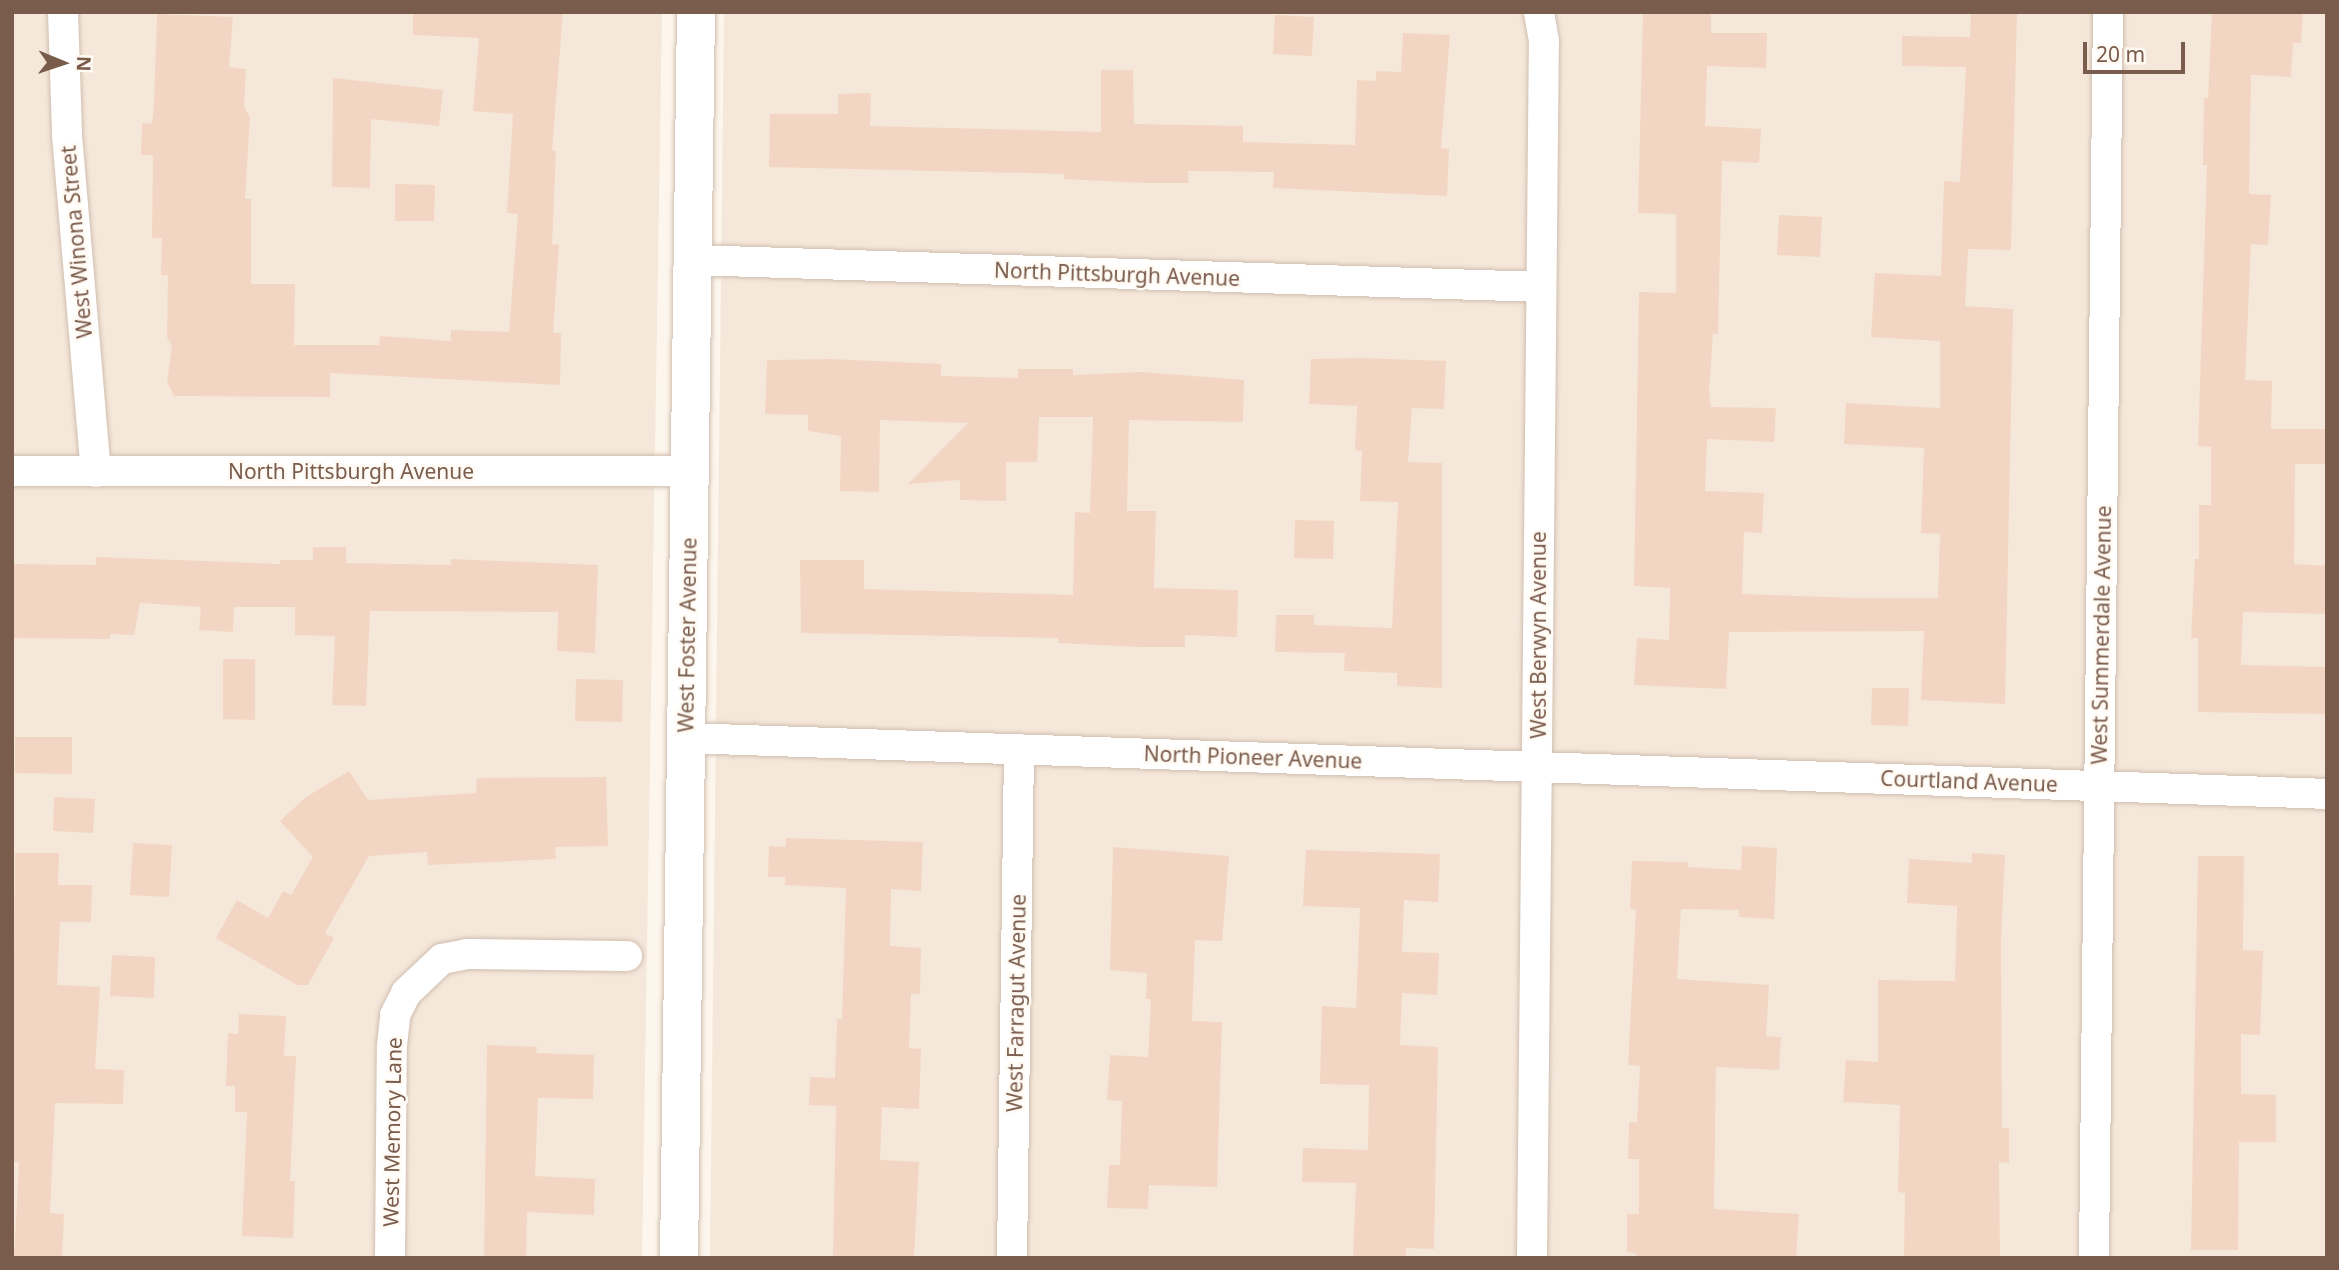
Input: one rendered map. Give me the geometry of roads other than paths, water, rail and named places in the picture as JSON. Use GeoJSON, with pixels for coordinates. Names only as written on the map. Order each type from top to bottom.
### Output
{"type":"FeatureCollection","features":[{"type":"Feature","properties":{"kind":"street","name":"West Winona Street"},"geometry":{"type":"LineString","coordinates":[[64,12],[67,135],[96,472]]}},
{"type":"Feature","properties":{"kind":"street","name":"West Foster Avenue"},"geometry":{"type":"LineString","coordinates":[[679,1258],[696,12]]}},
{"type":"Feature","properties":{"kind":"street","name":"West Berwyn Avenue"},"geometry":{"type":"LineString","coordinates":[[1532,1258],[1544,41],[1539,12]]}},
{"type":"Feature","properties":{"kind":"street","name":"West Summerdale Avenue"},"geometry":{"type":"LineString","coordinates":[[2094,1258],[2108,12]]}},
{"type":"Feature","properties":{"kind":"street","name":"North Pittsburgh Avenue"},"geometry":{"type":"LineString","coordinates":[[692,260],[1541,287]]}},
{"type":"Feature","properties":{"kind":"street","name":"North Pittsburgh Avenue"},"geometry":{"type":"LineString","coordinates":[[12,471],[690,471]]}},
{"type":"Feature","properties":{"kind":"street","name":"North Pioneer Avenue"},"geometry":{"type":"LineString","coordinates":[[685,738],[1821,776]]}},
{"type":"Feature","properties":{"kind":"street","name":"West Farragut Avenue"},"geometry":{"type":"LineString","coordinates":[[1013,1258],[1019,749]]}},
{"type":"Feature","properties":{"kind":"street","name":"Courtland Avenue"},"geometry":{"type":"LineString","coordinates":[[1821,776],[2327,794]]}},
{"type":"Feature","properties":{"kind":"street","name":"West Memory Lane"},"geometry":{"type":"LineString","coordinates":[[390,1258],[392,1046],[395,1015],[406,993],[442,959],[467,954],[627,956]]}}]}
